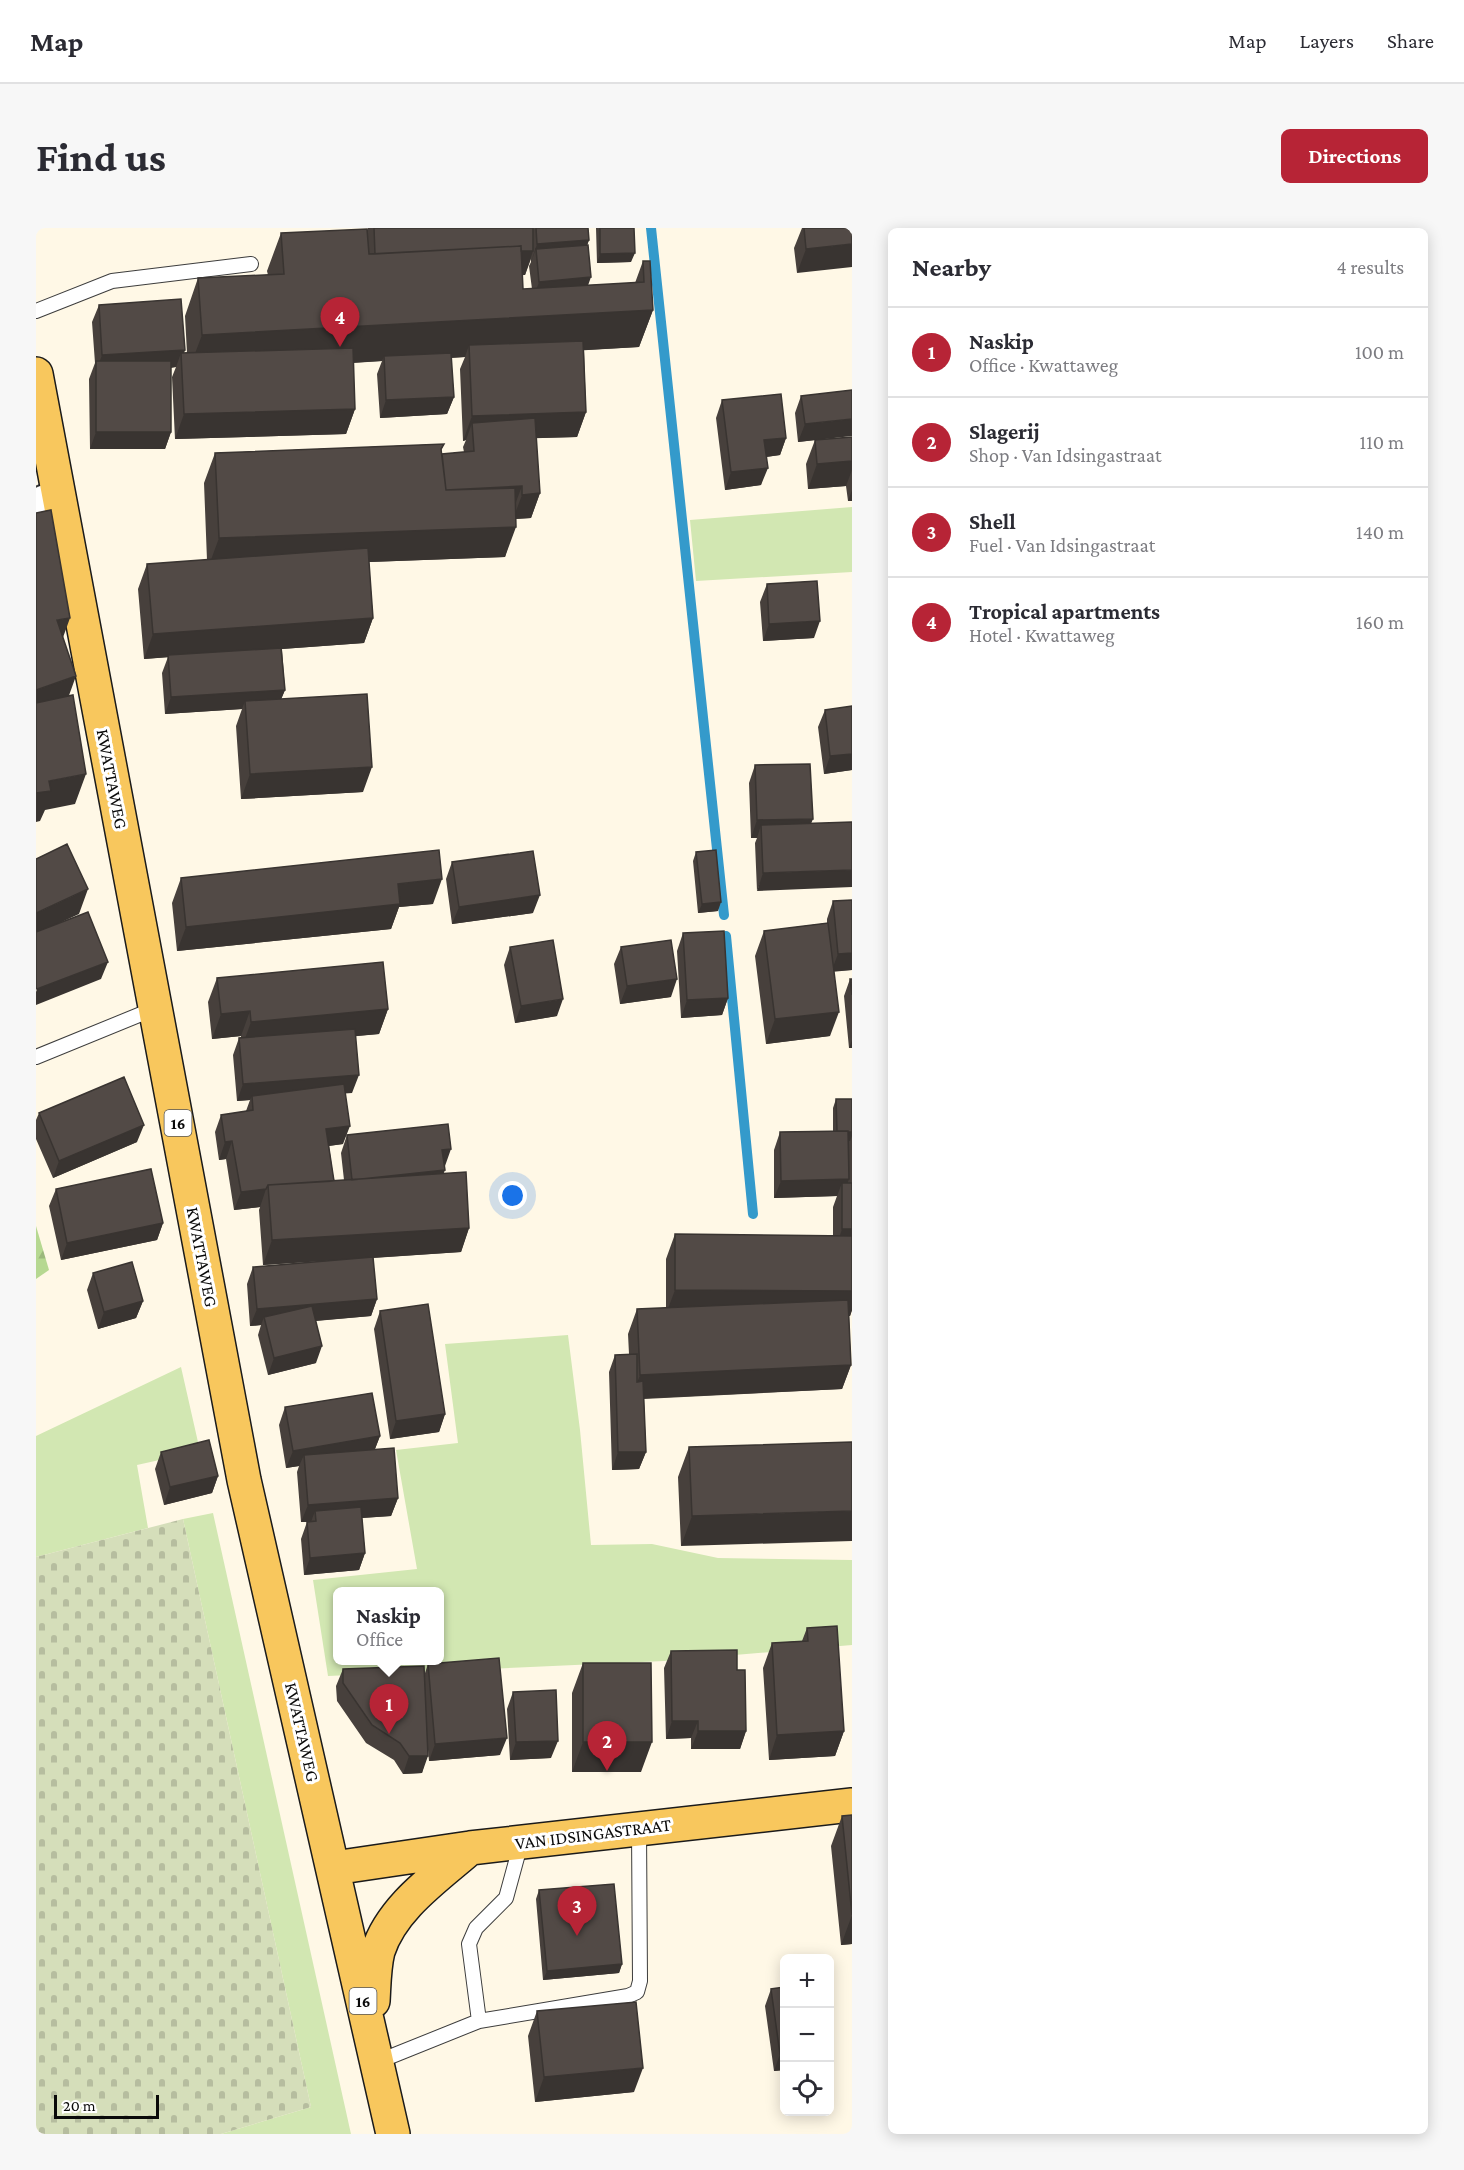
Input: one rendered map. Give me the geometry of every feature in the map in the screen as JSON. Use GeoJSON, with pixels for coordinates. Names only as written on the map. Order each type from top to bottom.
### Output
{"type":"FeatureCollection","features":[{"type":"Feature","properties":{"kind":"main road","name":"KWATTAWEG"},"geometry":{"type":"LineString","coordinates":[[36,374],[47,498],[156,1008],[244,1480],[393,2134]]}},
{"type":"Feature","properties":{"kind":"main road","name":"VAN IDSINGASTRAAT"},"geometry":{"type":"LineString","coordinates":[[334,1868],[470,1848],[852,1805]]}},
{"type":"Feature","properties":{"kind":"main road"},"geometry":{"type":"LineString","coordinates":[[374,2050],[375,1968],[379,1950],[390,1925],[413,1899],[470,1848]]}},
{"type":"Feature","properties":{"kind":"lane"},"geometry":{"type":"LineString","coordinates":[[36,311],[112,281],[250,264]]}},
{"type":"Feature","properties":{"kind":"lane"},"geometry":{"type":"LineString","coordinates":[[36,1057],[156,1008]]}},
{"type":"Feature","properties":{"kind":"lane"},"geometry":{"type":"LineString","coordinates":[[374,2050],[479,2021],[628,1996],[637,1992],[640,1981],[639,1829]]}},
{"type":"Feature","properties":{"kind":"lane"},"geometry":{"type":"LineString","coordinates":[[479,2021],[469,1944],[476,1928],[506,1898],[521,1843]]}},
{"type":"Feature","properties":{"kind":"green space"},"geometry":{"type":"Polygon","coordinates":[[[852,507],[852,572],[696,581],[690,520],[852,507]]]}},
{"type":"Feature","properties":{"kind":"green space"},"geometry":{"type":"Polygon","coordinates":[[[36,1226],[49,1270],[36,1279],[36,1226]]]}},
{"type":"Feature","properties":{"kind":"green space"},"geometry":{"type":"Polygon","coordinates":[[[568,1335],[591,1545],[652,1544],[718,1558],[852,1560],[852,1645],[664,1661],[328,1676],[313,1580],[417,1569],[396,1450],[458,1443],[445,1344],[568,1335]]]}},
{"type":"Feature","properties":{"kind":"green space"},"geometry":{"type":"Polygon","coordinates":[[[181,1367],[200,1451],[137,1465],[148,1528],[36,1557],[36,1436],[181,1367]]]}},
{"type":"Feature","properties":{"kind":"green space"},"geometry":{"type":"Polygon","coordinates":[[[213,1513],[351,2134],[221,2134],[311,2107],[183,1519],[213,1513]]]}},
{"type":"Feature","properties":{"kind":"green space"},"geometry":{"type":"Polygon","coordinates":[[[183,1519],[311,2107],[221,2134],[36,2134],[36,1557],[183,1519]]]}},
{"type":"Feature","properties":{"kind":"building"},"geometry":{"type":"Polygon","coordinates":[[[374,228],[533,228],[533,251],[521,251],[521,246],[375,254],[374,228]]]}},
{"type":"Feature","properties":{"kind":"building"},"geometry":{"type":"Polygon","coordinates":[[[536,228],[588,228],[589,240],[537,244],[536,228]]]}},
{"type":"Feature","properties":{"kind":"building"},"geometry":{"type":"Polygon","coordinates":[[[600,228],[634,228],[635,253],[600,254],[600,228]]]}},
{"type":"Feature","properties":{"kind":"building"},"geometry":{"type":"Polygon","coordinates":[[[804,228],[852,228],[852,244],[806,249],[804,228]]]}},
{"type":"Feature","properties":{"kind":"building"},"geometry":{"type":"Polygon","coordinates":[[[367,229],[369,254],[521,246],[523,289],[644,282],[643,261],[650,261],[653,310],[202,335],[198,278],[284,274],[281,233],[367,229]]]}},
{"type":"Feature","properties":{"kind":"building"},"geometry":{"type":"Polygon","coordinates":[[[588,245],[591,277],[539,282],[536,249],[588,245]]]}},
{"type":"Feature","properties":{"kind":"building"},"geometry":{"type":"Polygon","coordinates":[[[181,299],[185,350],[102,355],[99,305],[181,299]]]}},
{"type":"Feature","properties":{"kind":"building"},"geometry":{"type":"Polygon","coordinates":[[[583,341],[586,412],[472,416],[469,345],[583,341]]]}},
{"type":"Feature","properties":{"kind":"building"},"geometry":{"type":"Polygon","coordinates":[[[353,348],[355,409],[184,414],[181,353],[353,348]]]}},
{"type":"Feature","properties":{"kind":"building"},"geometry":{"type":"Polygon","coordinates":[[[451,353],[454,397],[386,400],[384,356],[451,353]]]}},
{"type":"Feature","properties":{"kind":"building"},"geometry":{"type":"Polygon","coordinates":[[[96,361],[171,361],[171,432],[96,432],[96,361]]]}},
{"type":"Feature","properties":{"kind":"building"},"geometry":{"type":"Polygon","coordinates":[[[852,390],[852,419],[805,424],[801,396],[852,390]]]}},
{"type":"Feature","properties":{"kind":"building"},"geometry":{"type":"Polygon","coordinates":[[[781,394],[786,438],[764,440],[768,468],[731,472],[722,400],[781,394]]]}},
{"type":"Feature","properties":{"kind":"building"},"geometry":{"type":"Polygon","coordinates":[[[535,418],[540,493],[522,495],[522,486],[446,490],[442,454],[474,451],[472,423],[535,418]]]}},
{"type":"Feature","properties":{"kind":"building"},"geometry":{"type":"Polygon","coordinates":[[[852,437],[852,461],[817,464],[815,440],[852,437]]]}},
{"type":"Feature","properties":{"kind":"building"},"geometry":{"type":"Polygon","coordinates":[[[444,444],[441,449],[446,490],[515,488],[516,527],[219,538],[215,453],[444,444]]]}},
{"type":"Feature","properties":{"kind":"building"},"geometry":{"type":"Polygon","coordinates":[[[51,510],[70,618],[57,620],[76,676],[36,690],[36,513],[51,510]]]}},
{"type":"Feature","properties":{"kind":"building"},"geometry":{"type":"Polygon","coordinates":[[[368,548],[373,618],[153,634],[147,564],[368,548]]]}},
{"type":"Feature","properties":{"kind":"building"},"geometry":{"type":"Polygon","coordinates":[[[817,581],[820,621],[769,624],[767,584],[817,581]]]}},
{"type":"Feature","properties":{"kind":"building"},"geometry":{"type":"Polygon","coordinates":[[[281,648],[285,690],[171,697],[168,655],[281,648]]]}},
{"type":"Feature","properties":{"kind":"building"},"geometry":{"type":"Polygon","coordinates":[[[367,694],[372,767],[250,774],[245,701],[367,694]]]}},
{"type":"Feature","properties":{"kind":"building"},"geometry":{"type":"Polygon","coordinates":[[[73,695],[86,774],[49,781],[51,791],[36,793],[36,703],[73,695]]]}},
{"type":"Feature","properties":{"kind":"building"},"geometry":{"type":"Polygon","coordinates":[[[852,706],[852,754],[830,756],[825,710],[852,706]]]}},
{"type":"Feature","properties":{"kind":"building"},"geometry":{"type":"Polygon","coordinates":[[[810,764],[813,819],[757,820],[755,765],[810,764]]]}},
{"type":"Feature","properties":{"kind":"building"},"geometry":{"type":"Polygon","coordinates":[[[852,822],[852,870],[763,873],[761,825],[852,822]]]}},
{"type":"Feature","properties":{"kind":"building"},"geometry":{"type":"Polygon","coordinates":[[[67,844],[88,889],[36,913],[36,859],[67,844]]]}},
{"type":"Feature","properties":{"kind":"building"},"geometry":{"type":"Polygon","coordinates":[[[439,850],[442,879],[398,884],[400,904],[186,927],[181,878],[439,850]]]}},
{"type":"Feature","properties":{"kind":"building"},"geometry":{"type":"Polygon","coordinates":[[[716,850],[721,902],[702,904],[696,852],[716,850]]]}},
{"type":"Feature","properties":{"kind":"building"},"geometry":{"type":"Polygon","coordinates":[[[533,851],[540,895],[459,907],[452,862],[533,851]]]}},
{"type":"Feature","properties":{"kind":"building"},"geometry":{"type":"Polygon","coordinates":[[[852,900],[852,953],[838,954],[833,901],[852,900]]]}},
{"type":"Feature","properties":{"kind":"building"},"geometry":{"type":"Polygon","coordinates":[[[88,912],[108,962],[37,989],[36,932],[88,912]]]}},
{"type":"Feature","properties":{"kind":"building"},"geometry":{"type":"Polygon","coordinates":[[[828,923],[839,1012],[775,1019],[764,931],[828,923]]]}},
{"type":"Feature","properties":{"kind":"building"},"geometry":{"type":"Polygon","coordinates":[[[724,931],[728,998],[687,1000],[683,933],[724,931]]]}},
{"type":"Feature","properties":{"kind":"building"},"geometry":{"type":"Polygon","coordinates":[[[553,940],[563,999],[521,1006],[510,947],[553,940]]]}},
{"type":"Feature","properties":{"kind":"building"},"geometry":{"type":"Polygon","coordinates":[[[671,940],[677,979],[627,986],[621,947],[671,940]]]}},
{"type":"Feature","properties":{"kind":"building"},"geometry":{"type":"Polygon","coordinates":[[[383,962],[388,1009],[251,1022],[250,1011],[221,1014],[217,978],[383,962]]]}},
{"type":"Feature","properties":{"kind":"building"},"geometry":{"type":"Polygon","coordinates":[[[355,1029],[359,1075],[243,1084],[239,1038],[355,1029]]]}},
{"type":"Feature","properties":{"kind":"building"},"geometry":{"type":"Polygon","coordinates":[[[124,1077],[144,1125],[59,1161],[39,1113],[124,1077]]]}},
{"type":"Feature","properties":{"kind":"building"},"geometry":{"type":"Polygon","coordinates":[[[344,1084],[350,1126],[326,1129],[334,1181],[268,1185],[266,1189],[241,1192],[232,1141],[225,1142],[221,1115],[253,1110],[252,1096],[344,1084]]]}},
{"type":"Feature","properties":{"kind":"building"},"geometry":{"type":"Polygon","coordinates":[[[836,1099],[852,1099],[852,1132],[837,1131],[836,1099]]]}},
{"type":"Feature","properties":{"kind":"building"},"geometry":{"type":"Polygon","coordinates":[[[448,1124],[451,1149],[442,1150],[445,1170],[352,1180],[347,1135],[448,1124]]]}},
{"type":"Feature","properties":{"kind":"building"},"geometry":{"type":"Polygon","coordinates":[[[848,1131],[849,1179],[781,1181],[780,1132],[848,1131]]]}},
{"type":"Feature","properties":{"kind":"building"},"geometry":{"type":"Polygon","coordinates":[[[151,1169],[163,1223],[67,1243],[56,1189],[151,1169]]]}},
{"type":"Feature","properties":{"kind":"building"},"geometry":{"type":"Polygon","coordinates":[[[466,1172],[469,1228],[272,1240],[268,1185],[466,1172]]]}},
{"type":"Feature","properties":{"kind":"building"},"geometry":{"type":"Polygon","coordinates":[[[842,1183],[852,1183],[852,1229],[842,1229],[842,1183]]]}},
{"type":"Feature","properties":{"kind":"building"},"geometry":{"type":"Polygon","coordinates":[[[675,1234],[852,1236],[852,1291],[675,1290],[675,1234]]]}},
{"type":"Feature","properties":{"kind":"building"},"geometry":{"type":"Polygon","coordinates":[[[373,1257],[377,1299],[257,1309],[253,1267],[373,1257]]]}},
{"type":"Feature","properties":{"kind":"building"},"geometry":{"type":"Polygon","coordinates":[[[132,1262],[143,1301],[104,1312],[93,1273],[132,1262]]]}},
{"type":"Feature","properties":{"kind":"building"},"geometry":{"type":"Polygon","coordinates":[[[848,1300],[851,1365],[640,1375],[637,1309],[848,1300]]]}},
{"type":"Feature","properties":{"kind":"building"},"geometry":{"type":"Polygon","coordinates":[[[428,1304],[445,1414],[396,1421],[380,1311],[428,1304]]]}},
{"type":"Feature","properties":{"kind":"building"},"geometry":{"type":"Polygon","coordinates":[[[312,1306],[322,1346],[274,1358],[264,1317],[312,1306]]]}},
{"type":"Feature","properties":{"kind":"building"},"geometry":{"type":"Polygon","coordinates":[[[637,1354],[637,1382],[643,1381],[646,1452],[618,1452],[615,1355],[637,1354]]]}},
{"type":"Feature","properties":{"kind":"building"},"geometry":{"type":"Polygon","coordinates":[[[372,1393],[380,1436],[293,1451],[285,1407],[372,1393]]]}},
{"type":"Feature","properties":{"kind":"building"},"geometry":{"type":"Polygon","coordinates":[[[209,1440],[218,1476],[170,1487],[161,1452],[209,1440]]]}},
{"type":"Feature","properties":{"kind":"building"},"geometry":{"type":"Polygon","coordinates":[[[852,1442],[852,1511],[692,1516],[689,1447],[852,1442]]]}},
{"type":"Feature","properties":{"kind":"building"},"geometry":{"type":"Polygon","coordinates":[[[394,1448],[398,1498],[308,1505],[304,1455],[394,1448]]]}},
{"type":"Feature","properties":{"kind":"building"},"geometry":{"type":"Polygon","coordinates":[[[361,1507],[365,1553],[310,1558],[307,1522],[316,1521],[315,1511],[361,1507]]]}},
{"type":"Feature","properties":{"kind":"building"},"geometry":{"type":"Polygon","coordinates":[[[837,1626],[844,1731],[777,1735],[772,1643],[808,1641],[807,1628],[837,1626]]]}},
{"type":"Feature","properties":{"kind":"building"},"geometry":{"type":"Polygon","coordinates":[[[737,1650],[737,1670],[745,1670],[746,1731],[698,1731],[698,1721],[672,1721],[671,1651],[737,1650]]]}},
{"type":"Feature","properties":{"kind":"building"},"geometry":{"type":"Polygon","coordinates":[[[499,1658],[507,1738],[435,1744],[428,1665],[444,1665],[444,1663],[499,1658]]]}},
{"type":"Feature","properties":{"kind":"building"},"geometry":{"type":"Polygon","coordinates":[[[583,1663],[651,1663],[652,1742],[583,1742],[583,1663]]]}},
{"type":"Feature","properties":{"kind":"building"},"geometry":{"type":"Polygon","coordinates":[[[424,1666],[428,1756],[409,1756],[400,1743],[372,1725],[343,1683],[343,1669],[424,1666]]]}},
{"type":"Feature","properties":{"kind":"building"},"geometry":{"type":"Polygon","coordinates":[[[556,1690],[558,1741],[516,1742],[513,1692],[556,1690]]]}},
{"type":"Feature","properties":{"kind":"building"},"geometry":{"type":"Polygon","coordinates":[[[852,1815],[852,1915],[842,1816],[852,1815]]]}},
{"type":"Feature","properties":{"kind":"building"},"geometry":{"type":"Polygon","coordinates":[[[614,1884],[622,1964],[547,1971],[539,1890],[614,1884]]]}},
{"type":"Feature","properties":{"kind":"building"},"geometry":{"type":"Polygon","coordinates":[[[780,1988],[780,2054],[771,1989],[780,1988]]]}},
{"type":"Feature","properties":{"kind":"building"},"geometry":{"type":"Polygon","coordinates":[[[636,2002],[643,2068],[544,2077],[537,2011],[636,2002]]]}},
{"type":"Feature","properties":{"kind":"waterway"},"geometry":{"type":"LineString","coordinates":[[651,228],[724,915]]}},
{"type":"Feature","properties":{"kind":"waterway"},"geometry":{"type":"LineString","coordinates":[[726,936],[753,1214]]}},
{"type":"Feature","properties":{"kind":"place","name":"Tropical apartments"},"geometry":{"type":"Point","coordinates":[340,347]}},
{"type":"Feature","properties":{"kind":"place","name":"Naskip"},"geometry":{"type":"Point","coordinates":[389,1734]}},
{"type":"Feature","properties":{"kind":"place","name":"Slagerij"},"geometry":{"type":"Point","coordinates":[607,1771]}},
{"type":"Feature","properties":{"kind":"place","name":"Shell"},"geometry":{"type":"Point","coordinates":[577,1936]}}]}
